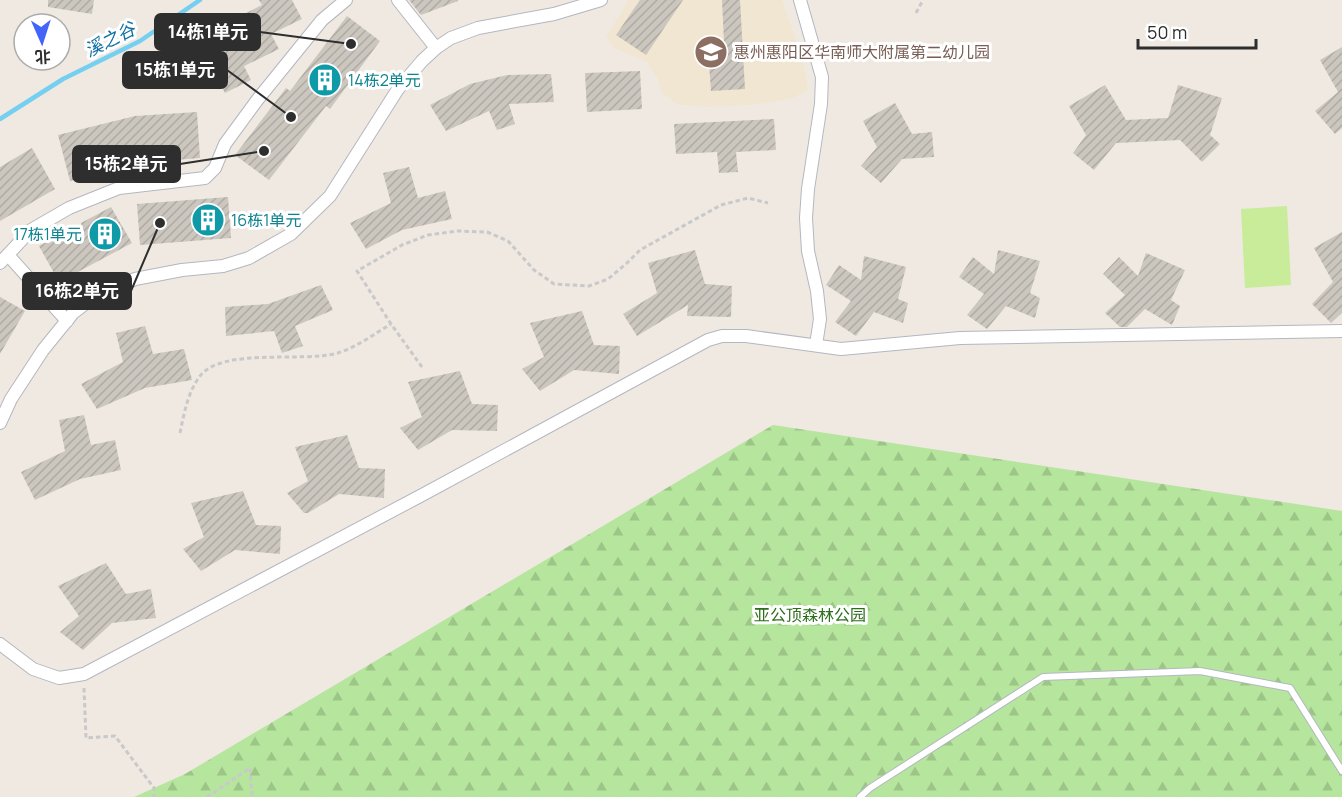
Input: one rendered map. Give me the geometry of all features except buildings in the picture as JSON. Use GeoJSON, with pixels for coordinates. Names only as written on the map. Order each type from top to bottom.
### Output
{"type":"FeatureCollection","features":[{"type":"Feature","properties":{"kind":"street"},"geometry":{"type":"LineString","coordinates":[[67,321],[4,259],[31,230],[69,208],[119,188],[206,178],[215,168],[225,144],[258,99],[322,20],[346,0]]}},
{"type":"Feature","properties":{"kind":"street"},"geometry":{"type":"LineString","coordinates":[[398,0],[436,48]]}},
{"type":"Feature","properties":{"kind":"street"},"geometry":{"type":"LineString","coordinates":[[0,423],[11,399],[43,350],[67,321],[94,297],[135,279],[182,270],[223,266],[249,258],[291,234],[330,196],[398,89],[436,48],[451,38],[478,28],[554,14],[601,0]]}},
{"type":"Feature","properties":{"kind":"street"},"geometry":{"type":"LineString","coordinates":[[800,0],[822,77],[821,104],[808,189],[807,218],[808,251],[817,291],[820,319],[816,345]]}},
{"type":"Feature","properties":{"kind":"street"},"geometry":{"type":"LineString","coordinates":[[0,644],[33,669],[59,678],[84,674],[708,340],[722,336],[789,340],[842,349],[960,338],[1342,331]]}},
{"type":"Feature","properties":{"kind":"lane"},"geometry":{"type":"LineString","coordinates":[[860,797],[870,788],[1043,677],[1200,671],[1290,688],[1342,771]]}},
{"type":"Feature","properties":{"kind":"path"},"geometry":{"type":"LineString","coordinates":[[916,13],[923,0]]}},
{"type":"Feature","properties":{"kind":"path"},"geometry":{"type":"LineString","coordinates":[[422,367],[357,271],[402,245],[428,235],[458,231],[487,232],[508,241],[534,270],[554,284],[589,286],[608,279],[640,250],[721,205],[748,198],[768,203]]}},
{"type":"Feature","properties":{"kind":"path"},"geometry":{"type":"LineString","coordinates":[[180,433],[188,398],[201,375],[216,366],[237,359],[338,353],[391,324]]}},
{"type":"Feature","properties":{"kind":"path"},"geometry":{"type":"LineString","coordinates":[[84,674],[86,738],[115,736],[154,788],[154,797]]}},
{"type":"Feature","properties":{"kind":"path"},"geometry":{"type":"LineString","coordinates":[[207,797],[250,768],[252,797]]}},
{"type":"Feature","properties":{"kind":"shaded area","name":"惠州惠阳区华南师大附属第二幼儿园"},"geometry":{"type":"Polygon","coordinates":[[[629,0],[782,0],[803,60],[808,90],[790,99],[750,105],[703,107],[677,104],[662,93],[658,79],[647,62],[614,48],[606,37],[629,0]]]}},
{"type":"Feature","properties":{"kind":"green space"},"geometry":{"type":"Polygon","coordinates":[[[1287,206],[1291,285],[1245,288],[1241,209],[1287,206]]]}},
{"type":"Feature","properties":{"kind":"green space","name":"亚公顶森林公园"},"geometry":{"type":"Polygon","coordinates":[[[773,425],[1342,511],[1342,797],[134,797],[185,774],[773,425]]]}},
{"type":"Feature","properties":{"kind":"waterway","name":"溪之谷"},"geometry":{"type":"LineString","coordinates":[[0,119],[63,79],[140,41],[200,0]]}},
{"type":"Feature","properties":{"kind":"place","name":"14栋1单元"},"geometry":{"type":"Point","coordinates":[351,44]}},
{"type":"Feature","properties":{"kind":"place","name":"惠州惠阳区华南师大附属第二幼儿园"},"geometry":{"type":"Point","coordinates":[711,52]}},
{"type":"Feature","properties":{"kind":"place","name":"14栋2单元"},"geometry":{"type":"Point","coordinates":[325,80]}},
{"type":"Feature","properties":{"kind":"place","name":"15栋1单元"},"geometry":{"type":"Point","coordinates":[291,117]}},
{"type":"Feature","properties":{"kind":"place","name":"15栋2单元"},"geometry":{"type":"Point","coordinates":[264,151]}},
{"type":"Feature","properties":{"kind":"place","name":"16栋1单元"},"geometry":{"type":"Point","coordinates":[208,220]}},
{"type":"Feature","properties":{"kind":"place","name":"16栋2单元"},"geometry":{"type":"Point","coordinates":[160,223]}},
{"type":"Feature","properties":{"kind":"place","name":"17栋1单元"},"geometry":{"type":"Point","coordinates":[105,234]}}]}
